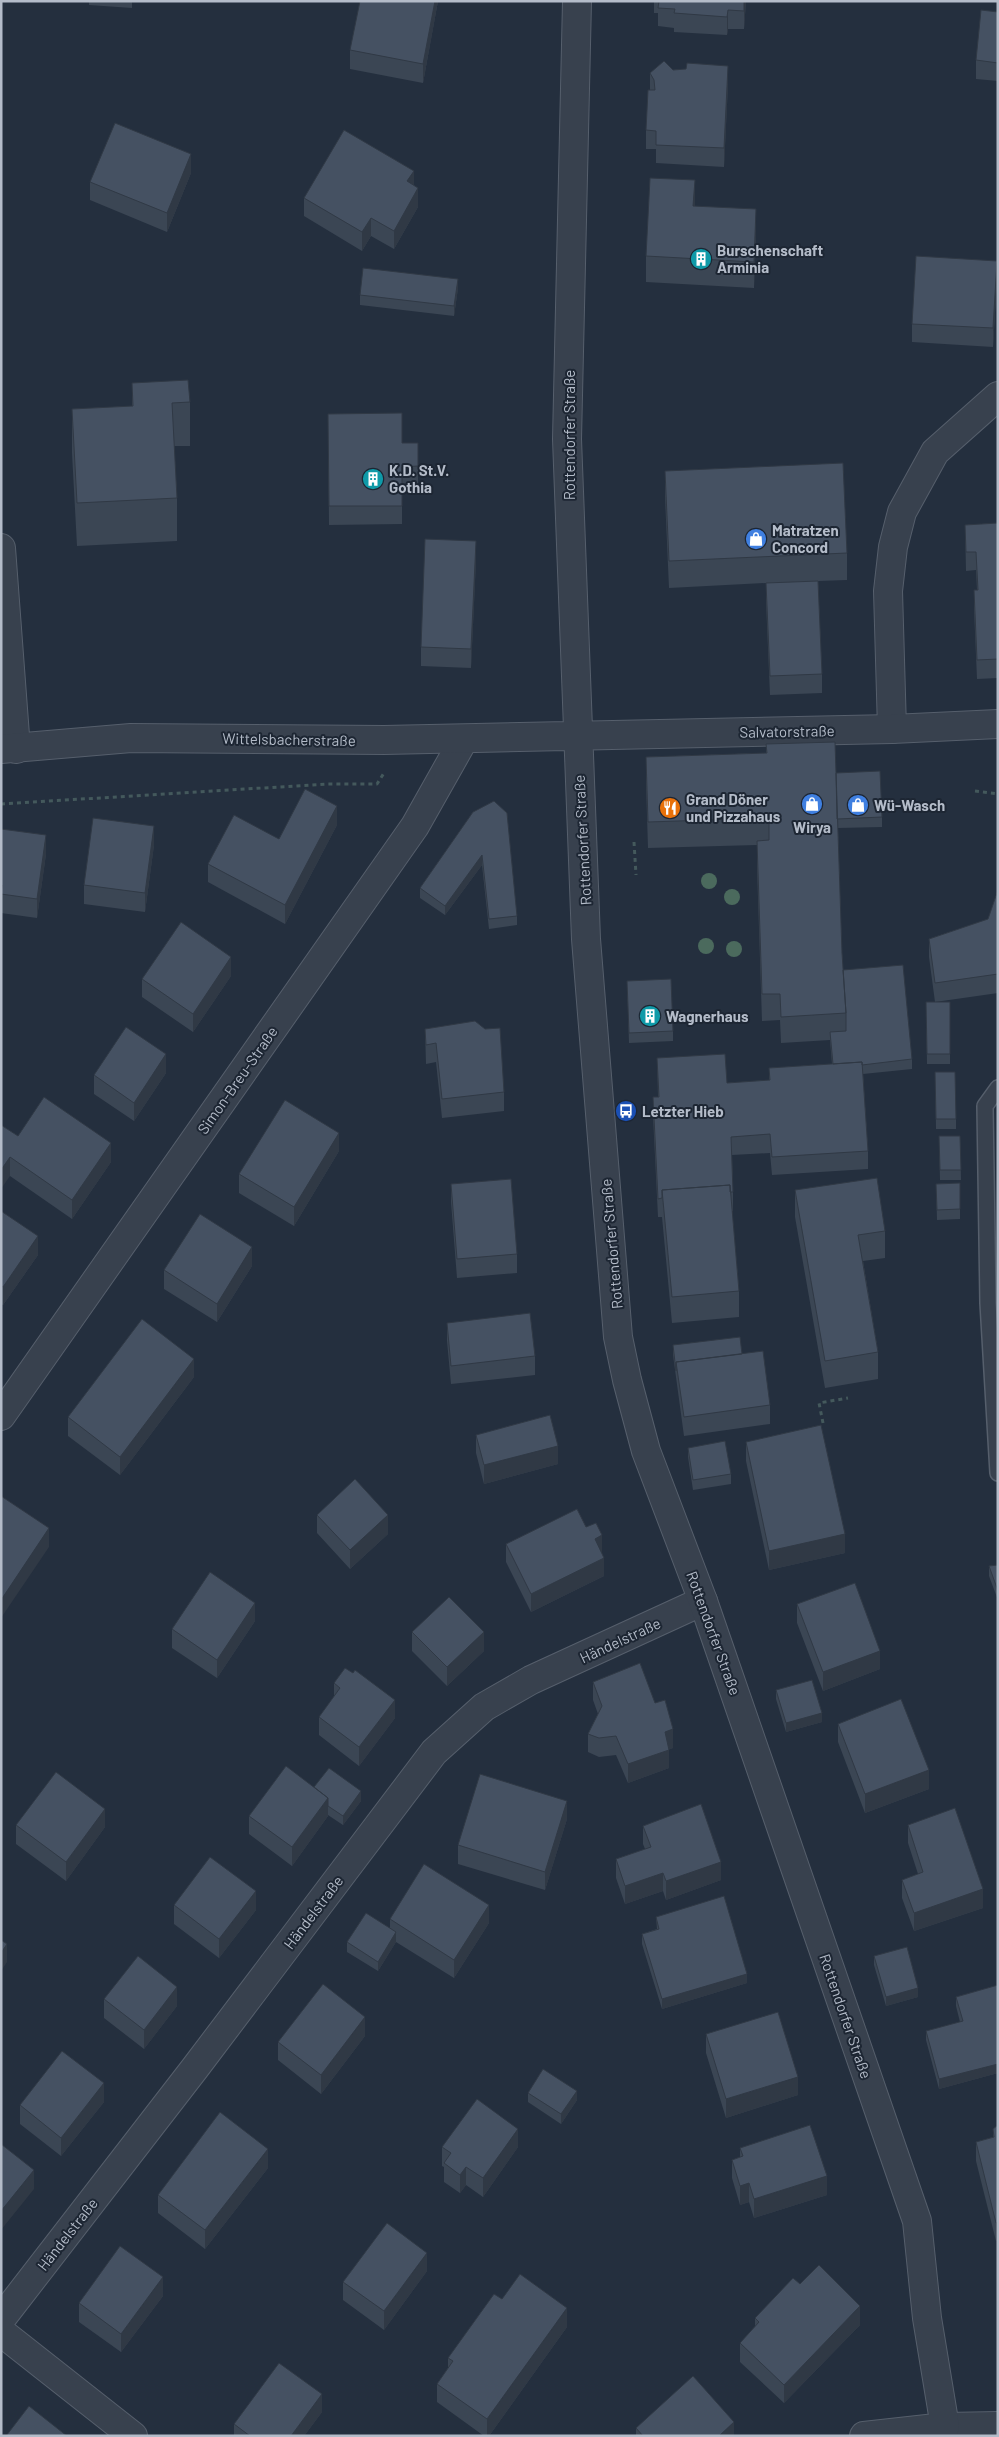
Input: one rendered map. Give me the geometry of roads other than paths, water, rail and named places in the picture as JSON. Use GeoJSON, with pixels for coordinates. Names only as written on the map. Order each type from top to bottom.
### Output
{"type":"FeatureCollection","features":[{"type":"Feature","properties":{"kind":"street","name":"Rottendorfer Straße"},"geometry":{"type":"LineString","coordinates":[[577,1],[567,439],[586,939],[618,1337],[627,1380],[646,1451],[704,1601],[917,2221],[944,2431]]}},
{"type":"Feature","properties":{"kind":"street"},"geometry":{"type":"LineString","coordinates":[[892,729],[888,591],[892,547],[902,512],[935,452],[998,396]]}},
{"type":"Feature","properties":{"kind":"street"},"geometry":{"type":"LineString","coordinates":[[1,548],[8,749]]}},
{"type":"Feature","properties":{"kind":"street","name":"Salvatorstraße"},"geometry":{"type":"LineString","coordinates":[[577,736],[892,729],[998,724]]}},
{"type":"Feature","properties":{"kind":"street","name":"Wittelsbacherstraße"},"geometry":{"type":"LineString","coordinates":[[8,749],[131,738],[404,740],[577,736]]}},
{"type":"Feature","properties":{"kind":"street","name":"Simon-Breu-Straße"},"geometry":{"type":"LineString","coordinates":[[1,1416],[415,826],[464,739]]}},
{"type":"Feature","properties":{"kind":"street","name":"Händelstraße"},"geometry":{"type":"LineString","coordinates":[[1,2319],[210,2048],[434,1752],[484,1707],[531,1680],[704,1601]]}},
{"type":"Feature","properties":{"kind":"street"},"geometry":{"type":"LineString","coordinates":[[1,2332],[133,2436]]}},
{"type":"Feature","properties":{"kind":"street"},"geometry":{"type":"LineString","coordinates":[[864,2436],[998,2426]]}},
{"type":"Feature","properties":{"kind":"lane"},"geometry":{"type":"LineString","coordinates":[[998,1088],[985,1106],[988,1303],[998,1473]]}},
{"type":"Feature","properties":{"kind":"place","name":"Burschenschaft Arminia"},"geometry":{"type":"Point","coordinates":[701,259]}},
{"type":"Feature","properties":{"kind":"place","name":"K.D. St.V. Gothia"},"geometry":{"type":"Point","coordinates":[373,479]}},
{"type":"Feature","properties":{"kind":"place","name":"Matratzen Concord"},"geometry":{"type":"Point","coordinates":[756,539]}},
{"type":"Feature","properties":{"kind":"place","name":"Wirya"},"geometry":{"type":"Point","coordinates":[812,804]}},
{"type":"Feature","properties":{"kind":"place","name":"Wü-Wasch"},"geometry":{"type":"Point","coordinates":[858,805]}},
{"type":"Feature","properties":{"kind":"place","name":"Grand Döner und Pizzahaus"},"geometry":{"type":"Point","coordinates":[670,808]}},
{"type":"Feature","properties":{"kind":"place","name":"Wagnerhaus"},"geometry":{"type":"Point","coordinates":[650,1016]}},
{"type":"Feature","properties":{"kind":"place","name":"Letzter Hieb"},"geometry":{"type":"Point","coordinates":[626,1111]}}]}
